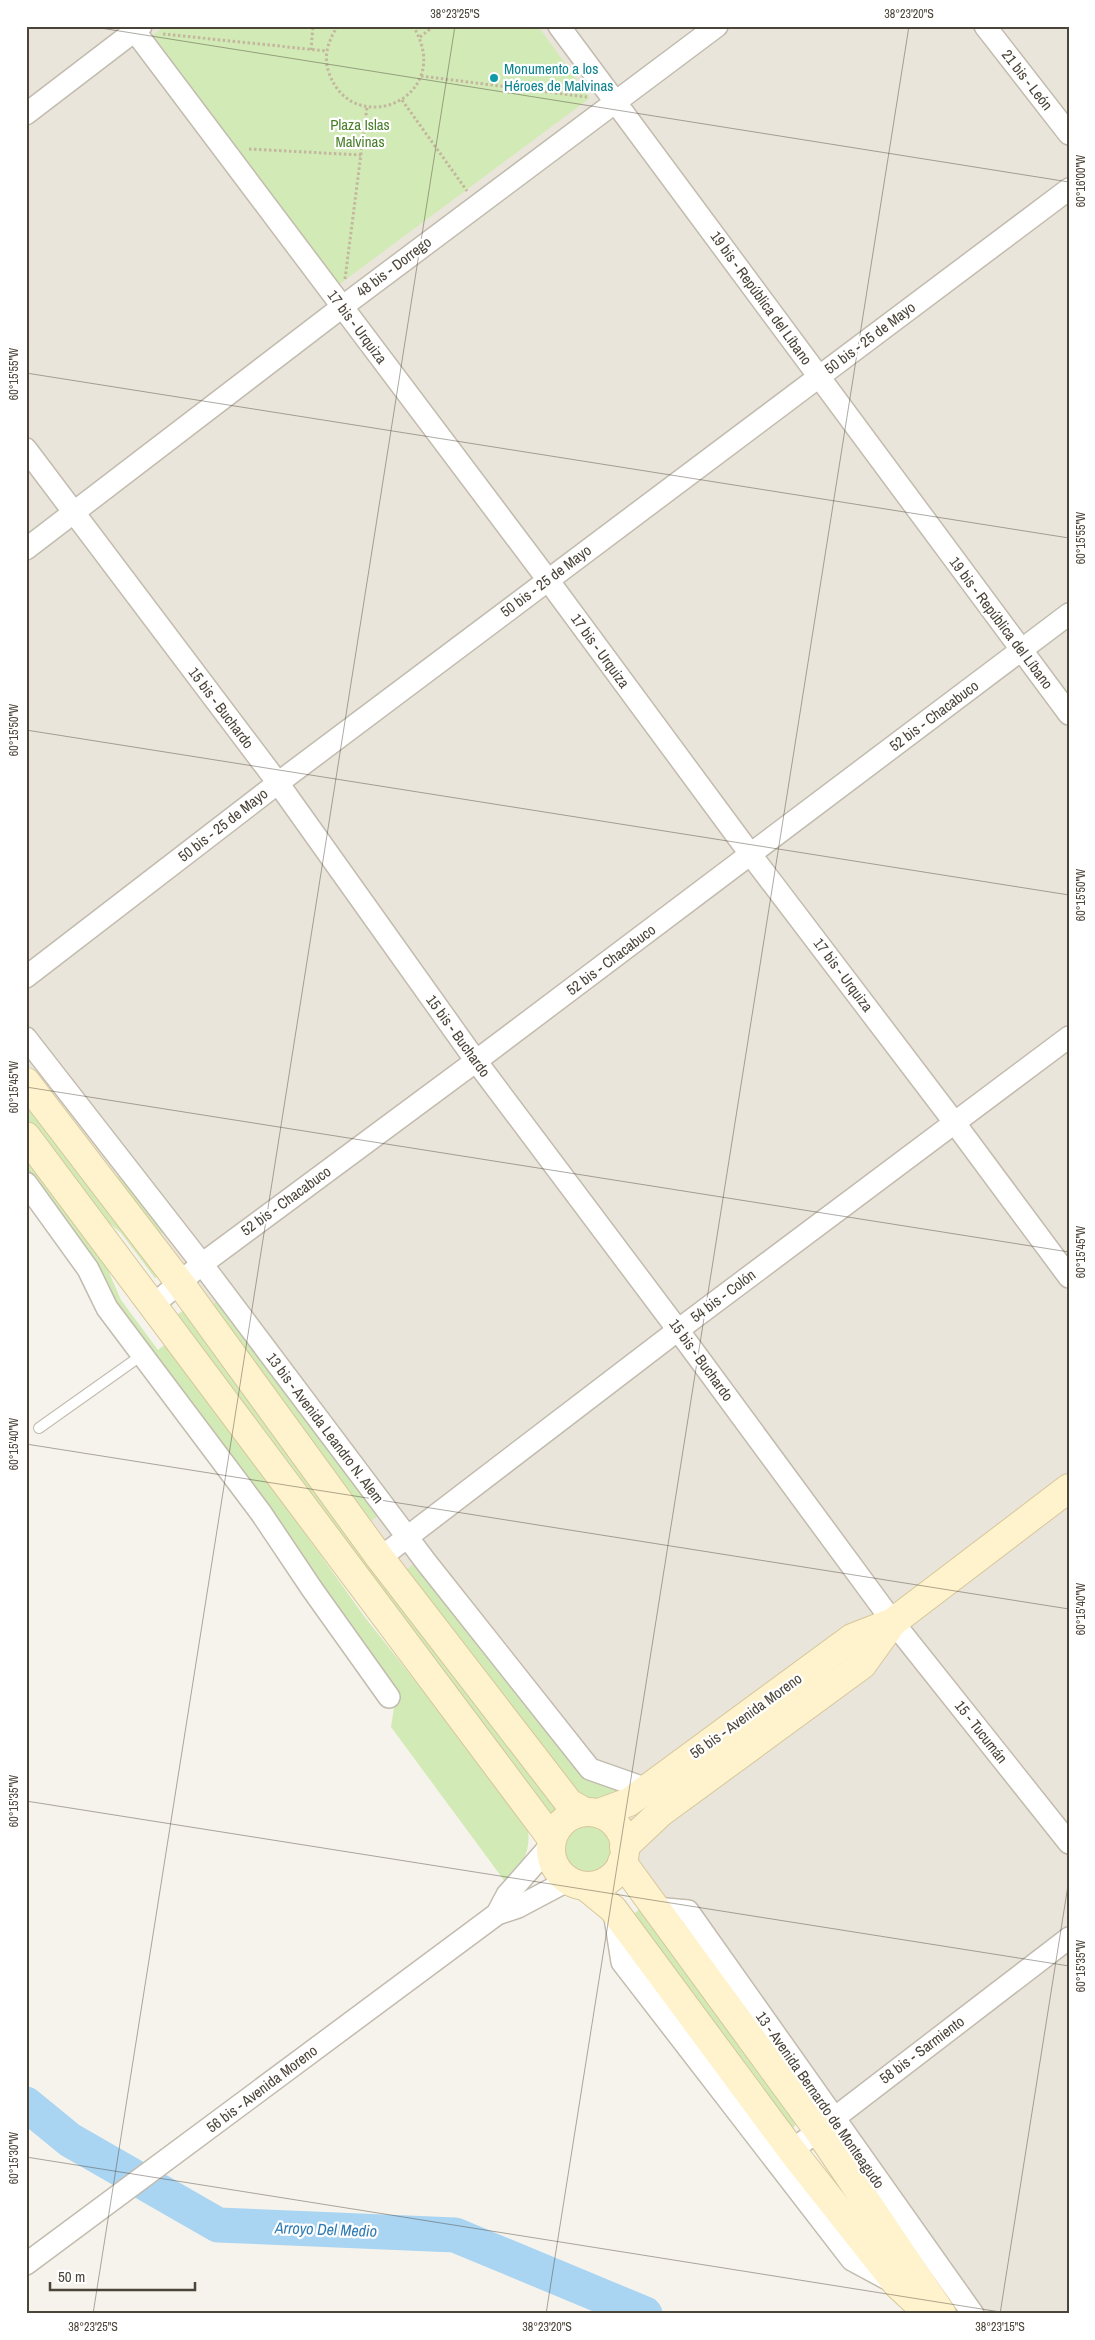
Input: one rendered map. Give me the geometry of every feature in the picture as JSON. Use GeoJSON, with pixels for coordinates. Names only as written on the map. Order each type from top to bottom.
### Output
{"type":"FeatureCollection","features":[{"type":"Feature","properties":{"kind":"main road","name":"13 bis - Avenida Leandro N. Alem"},"geometry":{"type":"LineString","coordinates":[[26,1082],[180,1283],[380,1558],[568,1803],[592,1812]]}},
{"type":"Feature","properties":{"kind":"main road"},"geometry":{"type":"LineString","coordinates":[[26,1136],[552,1842]]}},
{"type":"Feature","properties":{"kind":"main road","name":"56 bis - Avenida Moreno"},"geometry":{"type":"LineString","coordinates":[[592,1812],[629,1802],[852,1638],[893,1622],[1069,1488]]}},
{"type":"Feature","properties":{"kind":"main road","name":"56 bis - Avenida Moreno"},"geometry":{"type":"LineString","coordinates":[[623,1855],[660,1812],[862,1665],[893,1622]]}},
{"type":"Feature","properties":{"kind":"main road"},"geometry":{"type":"LineString","coordinates":[[577,1883],[597,1885],[608,1880],[616,1873],[623,1855],[624,1839],[618,1828],[610,1819],[592,1812],[572,1815],[562,1822],[552,1842],[552,1860],[559,1873],[577,1883],[613,1909],[784,2157],[896,2284],[929,2314]]}},
{"type":"Feature","properties":{"kind":"main road","name":"13 - Avenida Bernardo de Monteagudo"},"geometry":{"type":"LineString","coordinates":[[623,1855],[655,1908],[825,2124],[942,2314]]}},
{"type":"Feature","properties":{"kind":"street","name":"19 bis - República del Líbano"},"geometry":{"type":"LineString","coordinates":[[559,26],[1069,714]]}},
{"type":"Feature","properties":{"kind":"street","name":"48 bis - Dorrego"},"geometry":{"type":"LineString","coordinates":[[26,548],[477,205],[717,26]]}},
{"type":"Feature","properties":{"kind":"street","name":"21 bis - León"},"geometry":{"type":"LineString","coordinates":[[985,26],[1069,134]]}},
{"type":"Feature","properties":{"kind":"street"},"geometry":{"type":"LineString","coordinates":[[26,114],[135,28]]}},
{"type":"Feature","properties":{"kind":"street","name":"17 bis - Urquiza"},"geometry":{"type":"LineString","coordinates":[[135,28],[221,147],[548,580],[751,855],[1069,1277]]}},
{"type":"Feature","properties":{"kind":"street","name":"50 bis - 25 de Mayo"},"geometry":{"type":"LineString","coordinates":[[26,977],[278,783],[1069,189]]}},
{"type":"Feature","properties":{"kind":"street","name":"15 bis - Buchardo"},"geometry":{"type":"LineString","coordinates":[[26,448],[278,783],[476,1061],[678,1330],[893,1622]]}},
{"type":"Feature","properties":{"kind":"street","name":"52 bis - Chacabuco"},"geometry":{"type":"LineString","coordinates":[[153,1305],[202,1264],[751,855],[1069,614]]}},
{"type":"Feature","properties":{"kind":"street","name":"54 bis - Colón"},"geometry":{"type":"LineString","coordinates":[[380,1558],[678,1330],[1069,1037]]}},
{"type":"Feature","properties":{"kind":"street","name":"13 bis - Avenida Leandro N. Alem"},"geometry":{"type":"LineString","coordinates":[[26,1038],[202,1264],[407,1538],[590,1769],[647,1789]]}},
{"type":"Feature","properties":{"kind":"street"},"geometry":{"type":"LineString","coordinates":[[26,1183],[88,1268],[107,1308],[261,1513],[312,1589],[390,1697]]}},
{"type":"Feature","properties":{"kind":"street","name":"15 - Tucumán"},"geometry":{"type":"LineString","coordinates":[[893,1622],[1069,1843]]}},
{"type":"Feature","properties":{"kind":"street","name":"56 bis - Avenida Moreno"},"geometry":{"type":"LineString","coordinates":[[498,1914],[507,1895],[552,1842]]}},
{"type":"Feature","properties":{"kind":"street","name":"56 bis - Avenida Moreno"},"geometry":{"type":"LineString","coordinates":[[26,2264],[498,1914],[577,1883]]}},
{"type":"Feature","properties":{"kind":"street","name":"58 bis - Sarmiento"},"geometry":{"type":"LineString","coordinates":[[784,2157],[1069,1938]]}},
{"type":"Feature","properties":{"kind":"street","name":"13 - Avenida Bernardo de Monteagudo"},"geometry":{"type":"LineString","coordinates":[[825,2124],[973,2314]]}},
{"type":"Feature","properties":{"kind":"lane"},"geometry":{"type":"LineString","coordinates":[[39,1428],[142,1354]]}},
{"type":"Feature","properties":{"kind":"path"},"geometry":{"type":"LineString","coordinates":[[311,50],[313,26]]}},
{"type":"Feature","properties":{"kind":"path"},"geometry":{"type":"LineString","coordinates":[[338,26],[332,35],[327,51],[326,67],[332,82],[342,95],[356,104],[367,106],[389,106],[402,100],[416,87],[421,76],[425,55],[420,37],[413,26]]}},
{"type":"Feature","properties":{"kind":"path"},"geometry":{"type":"LineString","coordinates":[[420,37],[434,26]]}},
{"type":"Feature","properties":{"kind":"path"},"geometry":{"type":"LineString","coordinates":[[135,28],[327,51]]}},
{"type":"Feature","properties":{"kind":"path"},"geometry":{"type":"LineString","coordinates":[[421,76],[616,101]]}},
{"type":"Feature","properties":{"kind":"path"},"geometry":{"type":"LineString","coordinates":[[402,100],[477,205]]}},
{"type":"Feature","properties":{"kind":"path"},"geometry":{"type":"LineString","coordinates":[[342,307],[367,106]]}},
{"type":"Feature","properties":{"kind":"path"},"geometry":{"type":"LineString","coordinates":[[221,147],[361,155]]}},
{"type":"Feature","properties":{"kind":"shaded area"},"geometry":{"type":"Polygon","coordinates":[[[26,26],[1069,26],[1069,2314],[942,2314],[622,1862],[624,1839],[618,1828],[610,1819],[592,1812],[26,1082],[26,26]]]}},
{"type":"Feature","properties":{"kind":"green space","name":"Plaza Islas Malvinas"},"geometry":{"type":"Polygon","coordinates":[[[165,26],[538,26],[590,98],[337,286],[153,35],[165,26]]]}},
{"type":"Feature","properties":{"kind":"green space"},"geometry":{"type":"Polygon","coordinates":[[[26,1096],[161,1273],[155,1278],[121,1233],[95,1211],[26,1119],[26,1096]]]}},
{"type":"Feature","properties":{"kind":"green space"},"geometry":{"type":"Polygon","coordinates":[[[26,1155],[104,1261],[121,1300],[158,1350],[168,1342],[364,1616],[526,1822],[529,1839],[528,1848],[522,1864],[509,1887],[391,1727],[396,1695],[112,1300],[94,1260],[26,1169],[26,1155]]]}},
{"type":"Feature","properties":{"kind":"green space"},"geometry":{"type":"Polygon","coordinates":[[[123,1174],[166,1230],[159,1235],[114,1178],[123,1174]]]}},
{"type":"Feature","properties":{"kind":"green space"},"geometry":{"type":"Polygon","coordinates":[[[216,1302],[381,1514],[365,1524],[207,1308],[216,1302]]]}},
{"type":"Feature","properties":{"kind":"green space"},"geometry":{"type":"Polygon","coordinates":[[[184,1310],[560,1809],[549,1816],[174,1317],[184,1310]]]}},
{"type":"Feature","properties":{"kind":"green space"},"geometry":{"type":"Polygon","coordinates":[[[415,1563],[624,1790],[603,1798],[592,1799],[586,1798],[573,1790],[401,1574],[415,1563]]]}},
{"type":"Feature","properties":{"kind":"green space"},"geometry":{"type":"Polygon","coordinates":[[[582,1824],[592,1824],[605,1831],[612,1844],[612,1854],[605,1867],[592,1874],[582,1874],[573,1870],[566,1863],[562,1854],[562,1844],[566,1835],[573,1828],[582,1824]]]}},
{"type":"Feature","properties":{"kind":"green space"},"geometry":{"type":"Polygon","coordinates":[[[641,1908],[798,2122],[793,2128],[631,1916],[641,1908]]]}},
{"type":"Feature","properties":{"kind":"waterway","name":"Arroyo Del Medio"},"geometry":{"type":"LineString","coordinates":[[26,2104],[70,2140],[218,2225],[455,2235],[645,2314]]}},
{"type":"Feature","properties":{"kind":"place","name":"Monumento a los Héroes de Malvinas"},"geometry":{"type":"Point","coordinates":[494,78]}}]}
